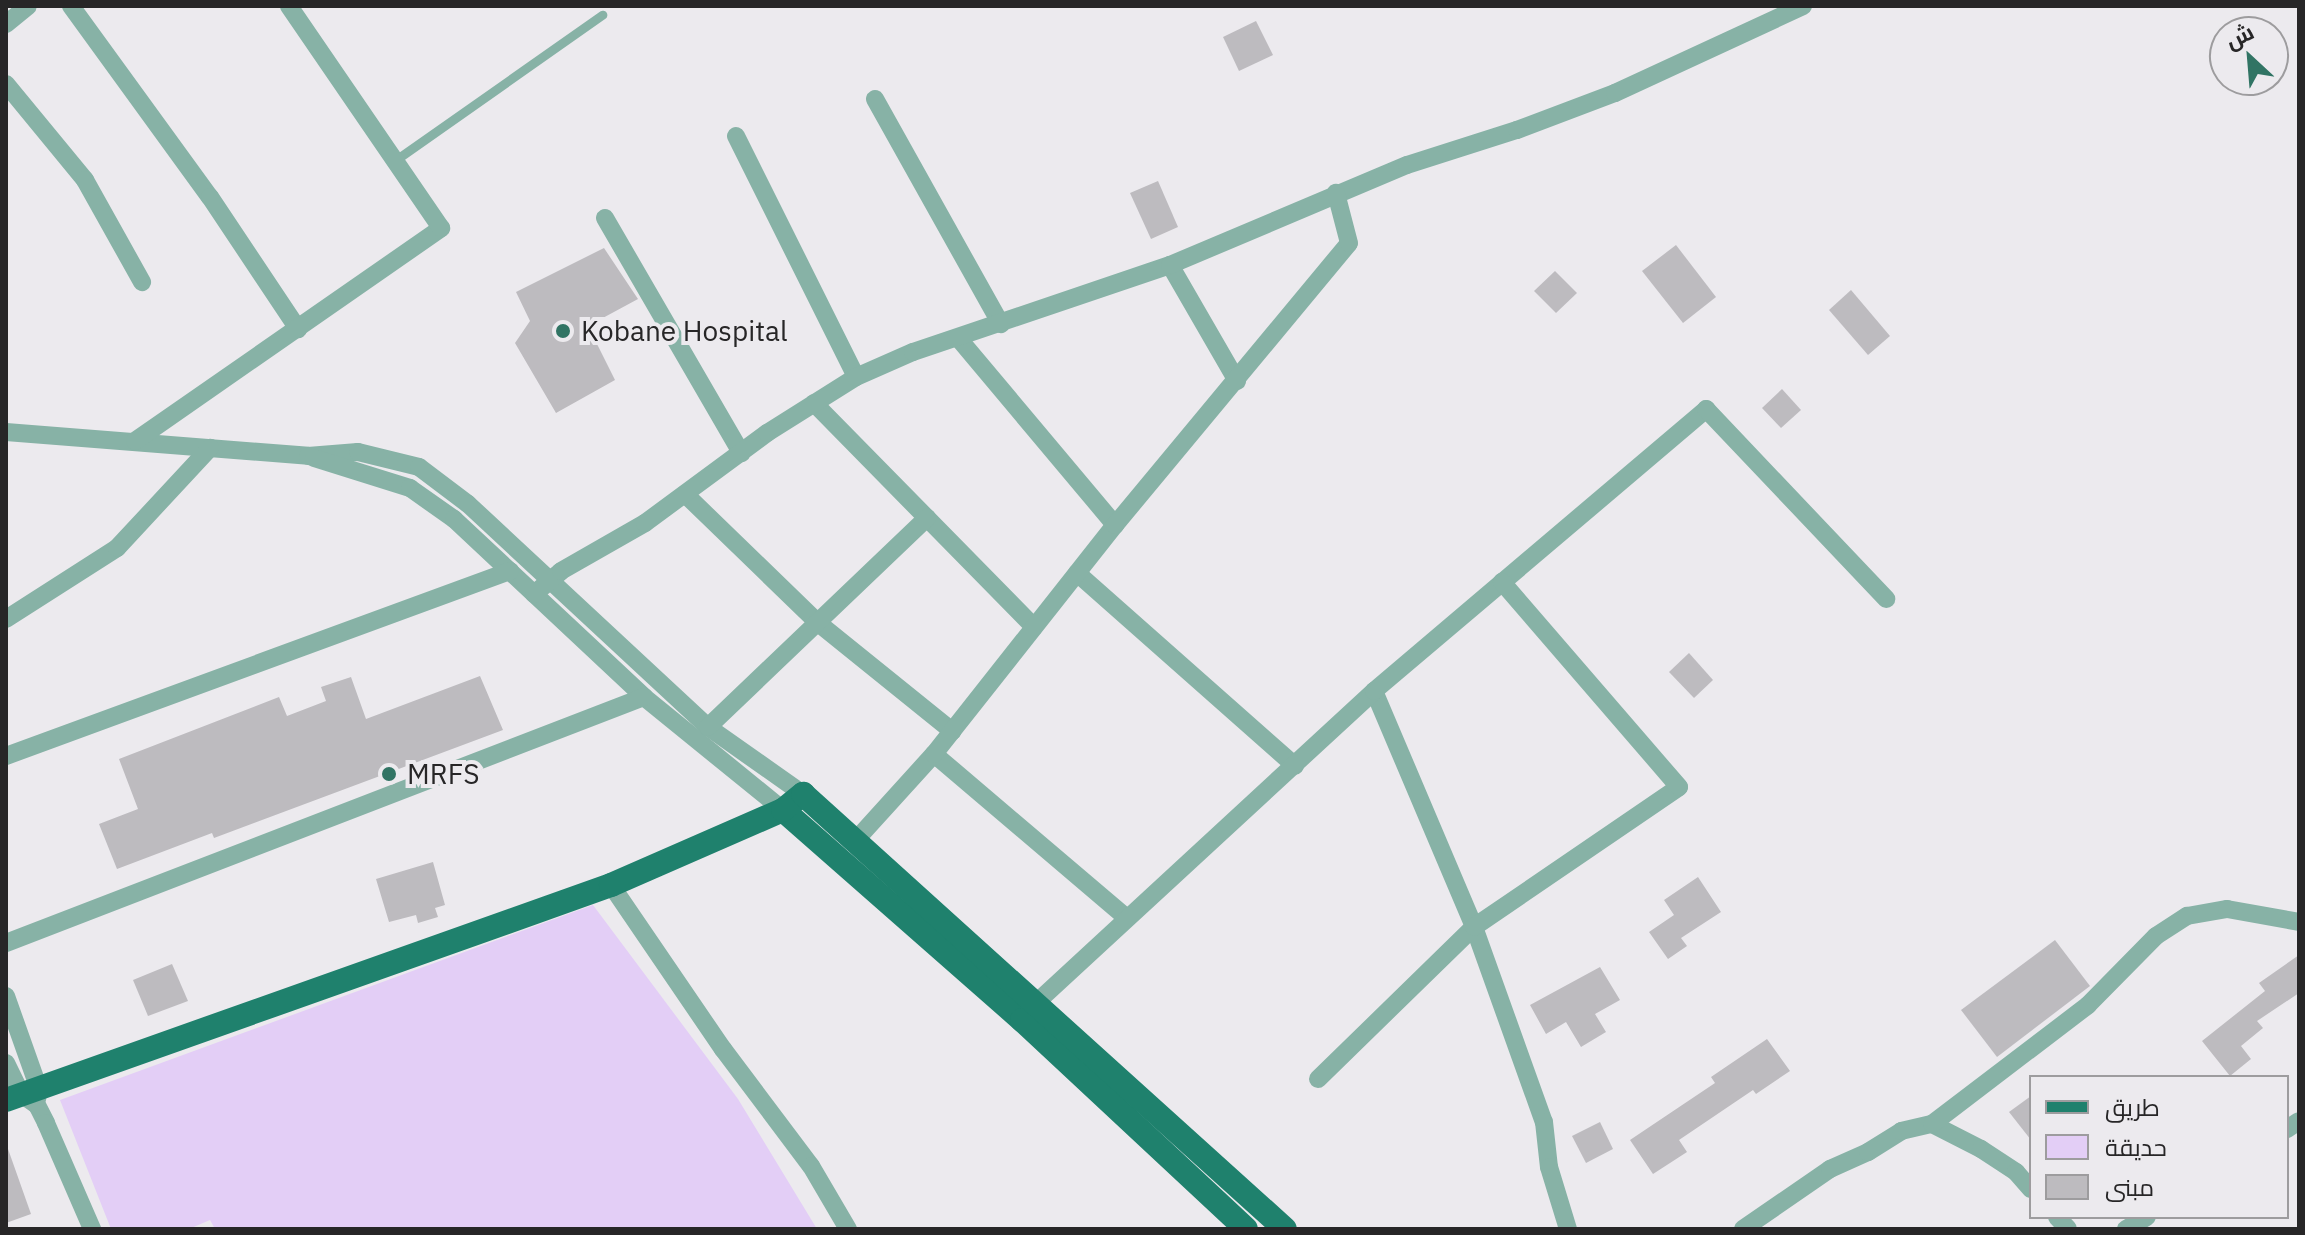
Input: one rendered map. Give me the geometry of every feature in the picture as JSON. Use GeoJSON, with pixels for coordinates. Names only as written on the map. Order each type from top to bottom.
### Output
{"type":"FeatureCollection","features":[{"type":"Feature","properties":{"kind":"main road"},"geometry":{"type":"LineString","coordinates":[[25,1097],[611,885],[783,810],[803,794],[1285,1229]]}},
{"type":"Feature","properties":{"kind":"main road"},"geometry":{"type":"LineString","coordinates":[[783,810],[1022,1020],[1246,1229]]}},
{"type":"Feature","properties":{"kind":"street"},"geometry":{"type":"LineString","coordinates":[[6,24],[28,6]]}},
{"type":"Feature","properties":{"kind":"street"},"geometry":{"type":"LineString","coordinates":[[71,6],[210,197],[298,329]]}},
{"type":"Feature","properties":{"kind":"street"},"geometry":{"type":"LineString","coordinates":[[135,441],[441,228],[397,159],[289,6]]}},
{"type":"Feature","properties":{"kind":"street"},"geometry":{"type":"LineString","coordinates":[[534,594],[550,580],[617,541],[741,453],[856,377],[913,352],[959,339],[1170,265],[1336,193],[1615,93],[1803,6]]}},
{"type":"Feature","properties":{"kind":"street"},"geometry":{"type":"LineString","coordinates":[[6,84],[85,180],[142,282]]}},
{"type":"Feature","properties":{"kind":"street"},"geometry":{"type":"LineString","coordinates":[[875,99],[1001,324]]}},
{"type":"Feature","properties":{"kind":"street"},"geometry":{"type":"LineString","coordinates":[[736,136],[856,377]]}},
{"type":"Feature","properties":{"kind":"street"},"geometry":{"type":"LineString","coordinates":[[855,841],[934,754],[1115,525],[1349,243],[1336,193]]}},
{"type":"Feature","properties":{"kind":"street"},"geometry":{"type":"LineString","coordinates":[[605,218],[741,453]]}},
{"type":"Feature","properties":{"kind":"street"},"geometry":{"type":"LineString","coordinates":[[1170,265],[1237,381]]}},
{"type":"Feature","properties":{"kind":"street"},"geometry":{"type":"LineString","coordinates":[[959,339],[1115,525]]}},
{"type":"Feature","properties":{"kind":"street"},"geometry":{"type":"LineString","coordinates":[[814,403],[1034,627]]}},
{"type":"Feature","properties":{"kind":"street"},"geometry":{"type":"LineString","coordinates":[[1036,1003],[1374,691],[1706,409],[1886,599]]}},
{"type":"Feature","properties":{"kind":"street"},"geometry":{"type":"LineString","coordinates":[[6,432],[308,456],[358,452],[419,467],[468,504],[708,727],[803,794]]}},
{"type":"Feature","properties":{"kind":"street"},"geometry":{"type":"LineString","coordinates":[[6,619],[117,548],[210,448]]}},
{"type":"Feature","properties":{"kind":"street"},"geometry":{"type":"LineString","coordinates":[[308,456],[410,488],[454,519],[644,697],[783,810]]}},
{"type":"Feature","properties":{"kind":"street"},"geometry":{"type":"LineString","coordinates":[[685,494],[817,622],[952,731]]}},
{"type":"Feature","properties":{"kind":"street"},"geometry":{"type":"LineString","coordinates":[[708,727],[927,518]]}},
{"type":"Feature","properties":{"kind":"street"},"geometry":{"type":"LineString","coordinates":[[6,756],[510,571]]}},
{"type":"Feature","properties":{"kind":"street"},"geometry":{"type":"LineString","coordinates":[[1077,573],[1295,766]]}},
{"type":"Feature","properties":{"kind":"street"},"geometry":{"type":"LineString","coordinates":[[1318,1079],[1474,927],[1679,787],[1502,582]]}},
{"type":"Feature","properties":{"kind":"street"},"geometry":{"type":"LineString","coordinates":[[1374,691],[1474,927],[1544,1122],[1549,1167],[1568,1229]]}},
{"type":"Feature","properties":{"kind":"street"},"geometry":{"type":"LineString","coordinates":[[6,943],[644,697]]}},
{"type":"Feature","properties":{"kind":"street"},"geometry":{"type":"LineString","coordinates":[[934,754],[1127,918]]}},
{"type":"Feature","properties":{"kind":"street"},"geometry":{"type":"LineString","coordinates":[[611,885],[723,1049],[811,1166],[848,1229]]}},
{"type":"Feature","properties":{"kind":"street"},"geometry":{"type":"LineString","coordinates":[[1743,1229],[1830,1169],[1868,1152],[1901,1131],[1932,1124],[2088,1005],[2156,936],[2187,916],[2227,909],[2299,922]]}},
{"type":"Feature","properties":{"kind":"street"},"geometry":{"type":"LineString","coordinates":[[6,996],[25,1097]]}},
{"type":"Feature","properties":{"kind":"street"},"geometry":{"type":"LineString","coordinates":[[6,1063],[92,1229]]}},
{"type":"Feature","properties":{"kind":"street"},"geometry":{"type":"LineString","coordinates":[[1932,1124],[1981,1149],[2016,1172],[2029,1187]]}},
{"type":"Feature","properties":{"kind":"street"},"geometry":{"type":"LineString","coordinates":[[2126,1229],[2144,1219]]}},
{"type":"Feature","properties":{"kind":"lane"},"geometry":{"type":"LineString","coordinates":[[397,159],[602,15]]}},
{"type":"Feature","properties":{"kind":"green space"},"geometry":{"type":"Polygon","coordinates":[[[593,905],[738,1099],[817,1229],[215,1229],[210,1220],[189,1229],[111,1229],[60,1100],[593,905]]]}},
{"type":"Feature","properties":{"kind":"building"},"geometry":{"type":"Polygon","coordinates":[[[1256,21],[1273,55],[1239,71],[1223,37],[1256,21]]]}},
{"type":"Feature","properties":{"kind":"building"},"geometry":{"type":"Polygon","coordinates":[[[1158,181],[1178,227],[1151,239],[1130,193],[1158,181]]]}},
{"type":"Feature","properties":{"kind":"building"},"geometry":{"type":"Polygon","coordinates":[[[1676,245],[1716,297],[1683,323],[1642,271],[1676,245]]]}},
{"type":"Feature","properties":{"kind":"building","name":"Kobane Hospital"},"geometry":{"type":"Polygon","coordinates":[[[604,248],[638,299],[588,326],[615,380],[556,413],[515,343],[530,321],[516,292],[604,248]]]}},
{"type":"Feature","properties":{"kind":"building"},"geometry":{"type":"Polygon","coordinates":[[[1555,271],[1577,293],[1556,313],[1534,291],[1555,271]]]}},
{"type":"Feature","properties":{"kind":"building"},"geometry":{"type":"Polygon","coordinates":[[[1851,290],[1890,336],[1868,355],[1829,310],[1851,290]]]}},
{"type":"Feature","properties":{"kind":"building"},"geometry":{"type":"Polygon","coordinates":[[[1782,389],[1801,410],[1781,428],[1762,408],[1782,389]]]}},
{"type":"Feature","properties":{"kind":"building"},"geometry":{"type":"Polygon","coordinates":[[[1689,653],[1713,680],[1694,698],[1669,672],[1689,653]]]}},
{"type":"Feature","properties":{"kind":"building"},"geometry":{"type":"Polygon","coordinates":[[[480,676],[503,730],[214,838],[212,833],[117,869],[99,824],[138,809],[119,759],[279,697],[287,716],[326,701],[321,687],[351,677],[366,719],[480,676]]]}},
{"type":"Feature","properties":{"kind":"building"},"geometry":{"type":"Polygon","coordinates":[[[433,862],[445,905],[435,908],[438,917],[418,923],[416,915],[389,922],[376,879],[433,862]]]}},
{"type":"Feature","properties":{"kind":"building"},"geometry":{"type":"Polygon","coordinates":[[[1698,877],[1721,912],[1681,938],[1687,946],[1668,959],[1649,932],[1674,915],[1664,900],[1698,877]]]}},
{"type":"Feature","properties":{"kind":"building"},"geometry":{"type":"Polygon","coordinates":[[[2055,940],[2090,986],[1997,1057],[1961,1010],[2055,940]]]}},
{"type":"Feature","properties":{"kind":"building"},"geometry":{"type":"Polygon","coordinates":[[[2299,955],[2299,993],[2257,1021],[2263,1028],[2241,1046],[2251,1059],[2229,1075],[2202,1041],[2265,991],[2259,983],[2299,955]]]}},
{"type":"Feature","properties":{"kind":"building"},"geometry":{"type":"Polygon","coordinates":[[[172,964],[188,1001],[148,1016],[133,980],[172,964]]]}},
{"type":"Feature","properties":{"kind":"building"},"geometry":{"type":"Polygon","coordinates":[[[1600,967],[1620,1000],[1595,1014],[1606,1032],[1581,1047],[1566,1022],[1546,1034],[1530,1005],[1600,967]]]}},
{"type":"Feature","properties":{"kind":"building"},"geometry":{"type":"Polygon","coordinates":[[[1767,1039],[1790,1071],[1756,1094],[1753,1090],[1679,1140],[1687,1152],[1653,1174],[1630,1140],[1715,1083],[1711,1077],[1767,1039]]]}},
{"type":"Feature","properties":{"kind":"building"},"geometry":{"type":"Polygon","coordinates":[[[2029,1097],[2029,1137],[2009,1112],[2029,1097]]]}},
{"type":"Feature","properties":{"kind":"building"},"geometry":{"type":"Polygon","coordinates":[[[1600,1122],[1613,1149],[1586,1163],[1572,1136],[1600,1122]]]}},
{"type":"Feature","properties":{"kind":"building"},"geometry":{"type":"Polygon","coordinates":[[[6,1150],[31,1214],[6,1223],[6,1150]]]}},
{"type":"Feature","properties":{"kind":"place","name":"Kobane Hospital"},"geometry":{"type":"Point","coordinates":[563,331]}},
{"type":"Feature","properties":{"kind":"place","name":"MRFS"},"geometry":{"type":"Point","coordinates":[389,774]}}]}
